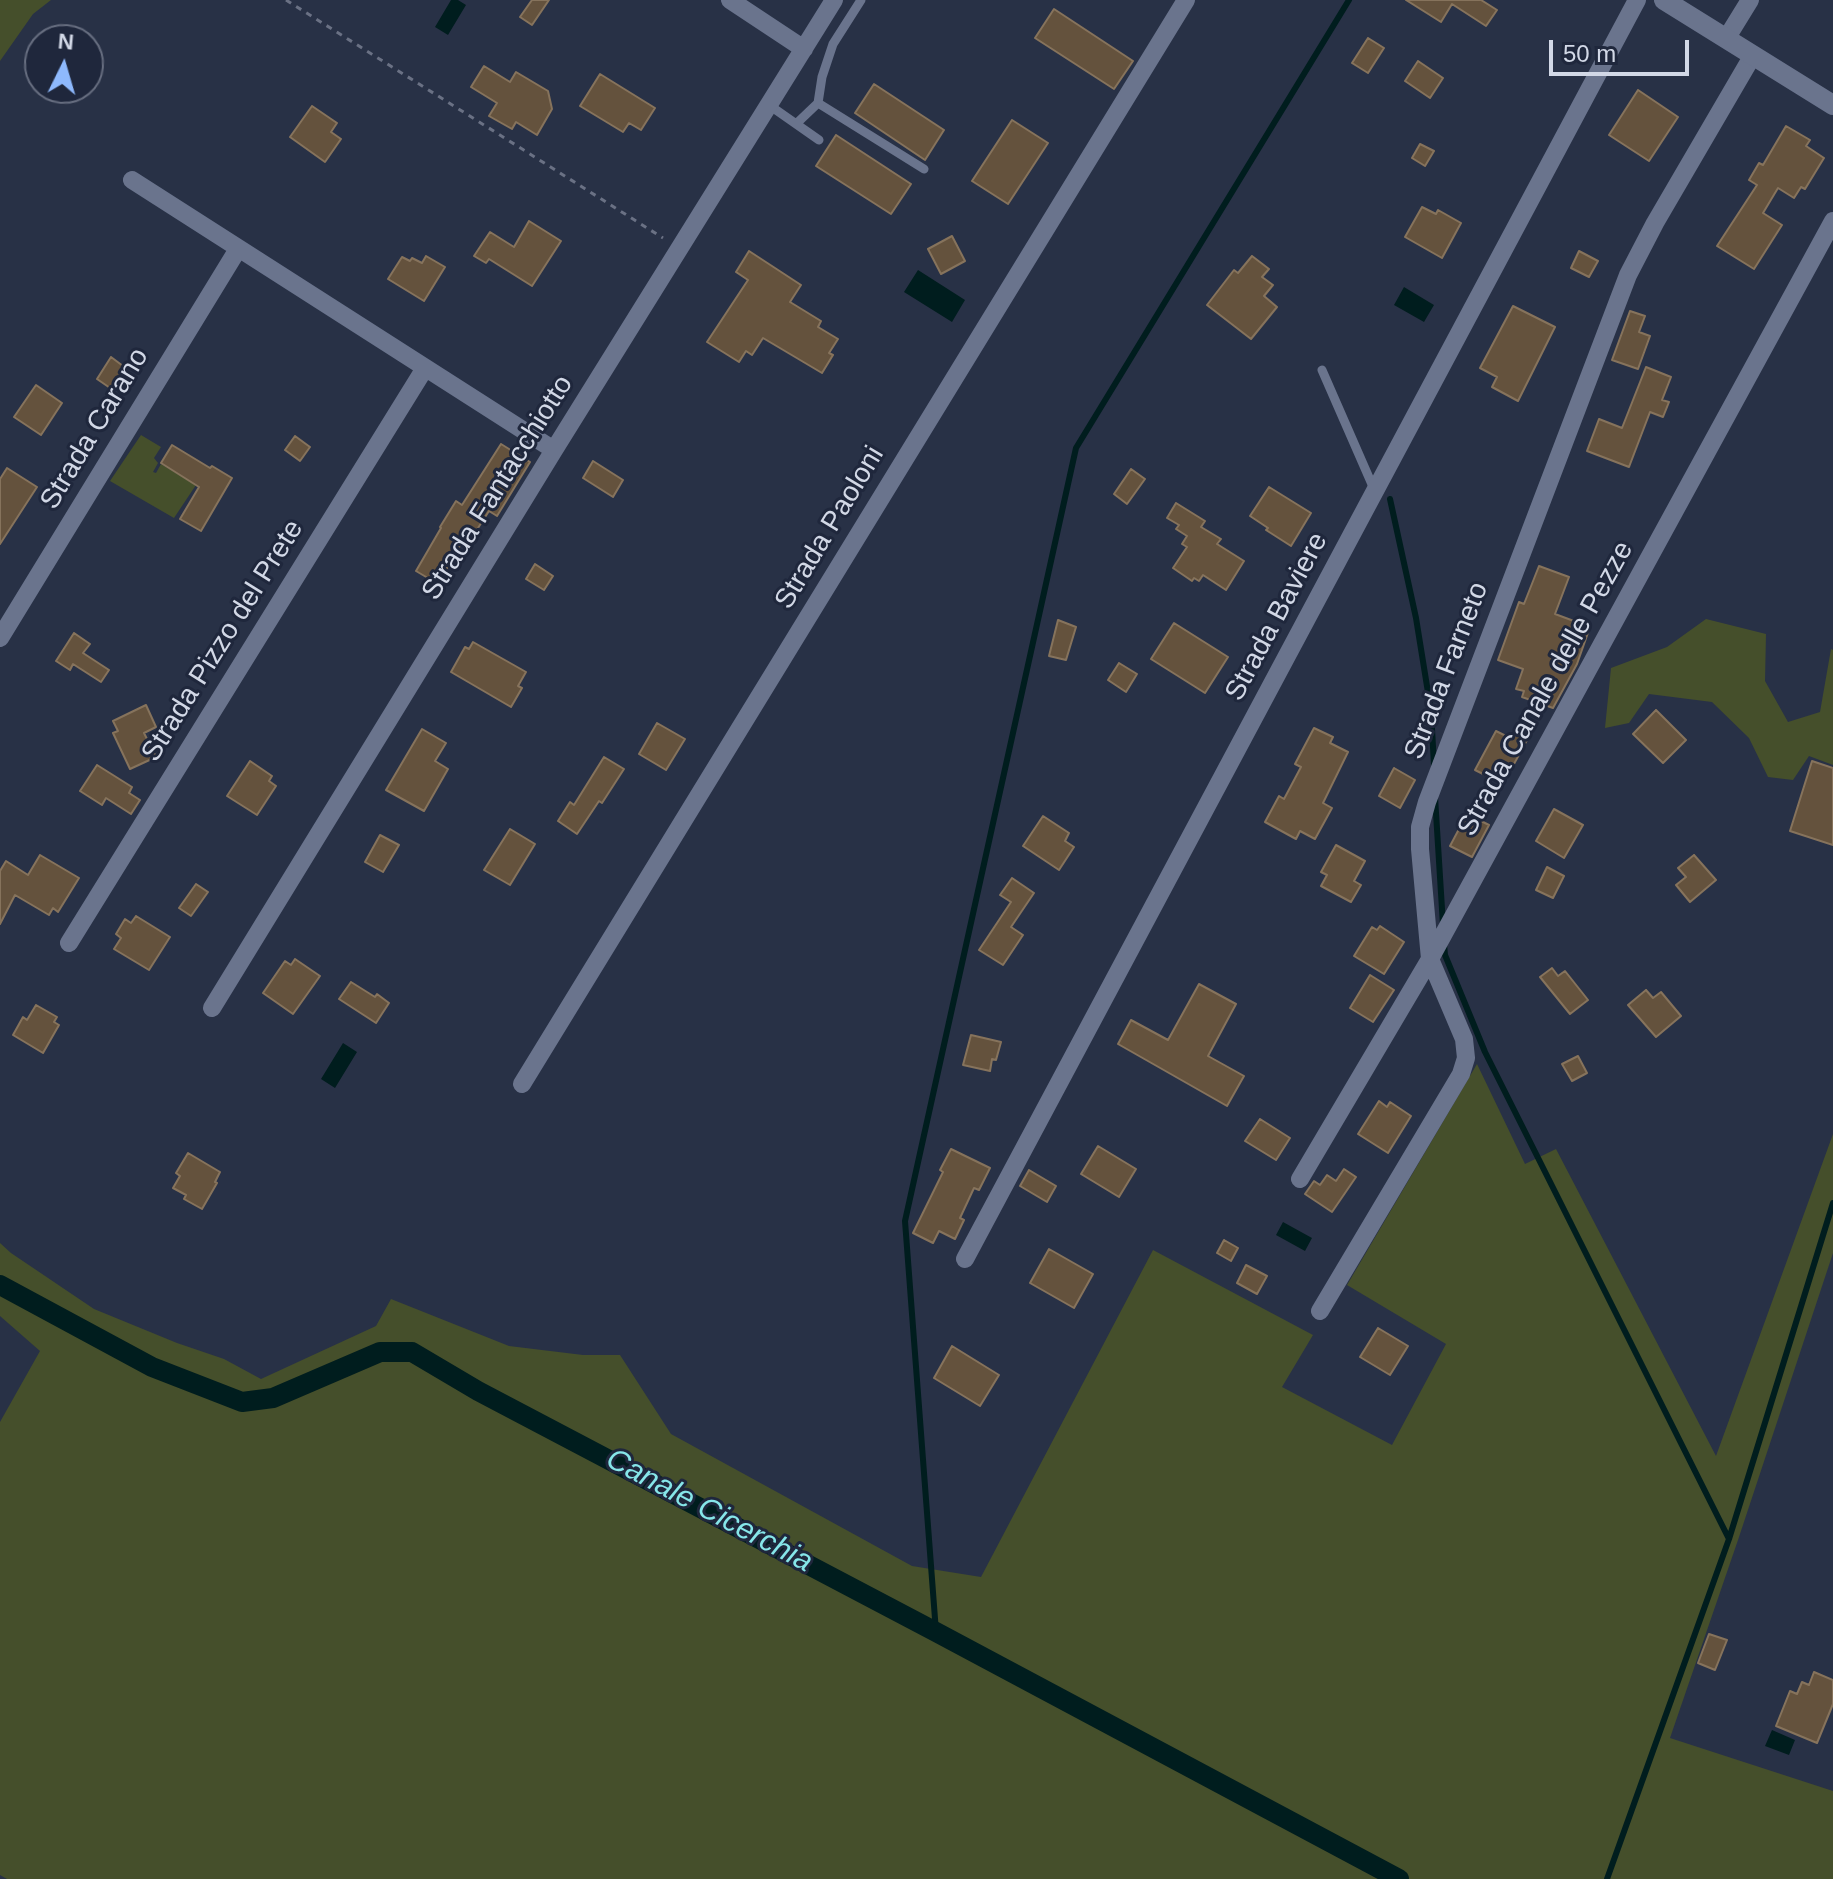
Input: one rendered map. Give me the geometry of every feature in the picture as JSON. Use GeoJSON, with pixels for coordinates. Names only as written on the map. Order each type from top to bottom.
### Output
{"type":"FeatureCollection","features":[{"type":"Feature","properties":{"kind":"street"},"geometry":{"type":"LineString","coordinates":[[730,0],[804,49]]}},
{"type":"Feature","properties":{"kind":"street","name":"Strada Fantacchiotto"},"geometry":{"type":"LineString","coordinates":[[212,1008],[834,0]]}},
{"type":"Feature","properties":{"kind":"street","name":"Strada Paoloni"},"geometry":{"type":"LineString","coordinates":[[522,1084],[1186,0]]}},
{"type":"Feature","properties":{"kind":"street","name":"Strada Baviere"},"geometry":{"type":"LineString","coordinates":[[965,1259],[1637,0]]}},
{"type":"Feature","properties":{"kind":"street"},"geometry":{"type":"LineString","coordinates":[[1664,0],[1833,105]]}},
{"type":"Feature","properties":{"kind":"street"},"geometry":{"type":"LineString","coordinates":[[1726,39],[1750,0]]}},
{"type":"Feature","properties":{"kind":"street","name":"Strada Farneto"},"geometry":{"type":"LineString","coordinates":[[1320,1311],[1466,1058],[1464,1039],[1430,959],[1419,842],[1430,793],[1628,275],[1753,55]]}},
{"type":"Feature","properties":{"kind":"street"},"geometry":{"type":"LineString","coordinates":[[132,180],[554,450]]}},
{"type":"Feature","properties":{"kind":"street","name":"Strada Canale delle Pezze"},"geometry":{"type":"LineString","coordinates":[[1300,1179],[1430,959],[1833,221]]}},
{"type":"Feature","properties":{"kind":"street","name":"Strada Carano"},"geometry":{"type":"LineString","coordinates":[[0,638],[238,249]]}},
{"type":"Feature","properties":{"kind":"street","name":"Strada Pizzo del Prete"},"geometry":{"type":"LineString","coordinates":[[69,943],[425,368]]}},
{"type":"Feature","properties":{"kind":"lane"},"geometry":{"type":"LineString","coordinates":[[796,124],[818,103],[822,77],[833,44],[861,0]]}},
{"type":"Feature","properties":{"kind":"lane"},"geometry":{"type":"LineString","coordinates":[[818,103],[924,169]]}},
{"type":"Feature","properties":{"kind":"lane"},"geometry":{"type":"LineString","coordinates":[[769,105],[819,140]]}},
{"type":"Feature","properties":{"kind":"lane"},"geometry":{"type":"LineString","coordinates":[[1322,370],[1375,493]]}},
{"type":"Feature","properties":{"kind":"path"},"geometry":{"type":"LineString","coordinates":[[286,0],[679,249]]}},
{"type":"Feature","properties":{"kind":"green space"},"geometry":{"type":"Polygon","coordinates":[[[0,0],[51,0],[24,24],[0,61],[0,0]]]}},
{"type":"Feature","properties":{"kind":"green space"},"geometry":{"type":"Polygon","coordinates":[[[141,435],[161,447],[154,458],[158,463],[153,472],[156,473],[161,464],[196,485],[174,518],[110,481],[141,435]]]}},
{"type":"Feature","properties":{"kind":"green space"},"geometry":{"type":"Polygon","coordinates":[[[1706,619],[1766,634],[1765,681],[1788,722],[1820,712],[1833,650],[1833,765],[1809,756],[1793,780],[1768,777],[1749,738],[1712,702],[1649,694],[1629,723],[1605,728],[1611,668],[1667,647],[1706,619]]]}},
{"type":"Feature","properties":{"kind":"green space"},"geometry":{"type":"Polygon","coordinates":[[[1477,1064],[1525,1164],[1556,1149],[1716,1456],[1833,1134],[1833,1253],[1670,1738],[1833,1791],[1833,1879],[7,1879],[0,1875],[0,1422],[40,1351],[0,1316],[0,1243],[94,1309],[224,1359],[261,1379],[376,1326],[391,1299],[509,1346],[583,1355],[620,1355],[671,1434],[912,1566],[981,1577],[1153,1250],[1313,1335],[1282,1387],[1392,1445],[1446,1344],[1347,1285],[1477,1064]]]}},
{"type":"Feature","properties":{"kind":"shaded area"},"geometry":{"type":"Polygon","coordinates":[[[451,0],[466,5],[448,35],[435,27],[451,0]]]}},
{"type":"Feature","properties":{"kind":"shaded area"},"geometry":{"type":"Polygon","coordinates":[[[918,270],[965,300],[952,322],[904,292],[918,270]]]}},
{"type":"Feature","properties":{"kind":"shaded area"},"geometry":{"type":"Polygon","coordinates":[[[1404,287],[1434,305],[1424,322],[1394,305],[1404,287]]]}},
{"type":"Feature","properties":{"kind":"shaded area"},"geometry":{"type":"Polygon","coordinates":[[[343,1043],[357,1052],[335,1088],[321,1079],[343,1043]]]}},
{"type":"Feature","properties":{"kind":"shaded area"},"geometry":{"type":"Polygon","coordinates":[[[1283,1222],[1312,1238],[1305,1251],[1276,1235],[1283,1222]]]}},
{"type":"Feature","properties":{"kind":"shaded area"},"geometry":{"type":"Polygon","coordinates":[[[1772,1730],[1795,1740],[1789,1755],[1765,1746],[1772,1730]]]}},
{"type":"Feature","properties":{"kind":"building"},"geometry":{"type":"Polygon","coordinates":[[[532,0],[549,0],[532,25],[520,17],[532,0]]]}},
{"type":"Feature","properties":{"kind":"building"},"geometry":{"type":"Polygon","coordinates":[[[1406,0],[1481,0],[1497,10],[1486,26],[1452,4],[1441,22],[1406,0]]]}},
{"type":"Feature","properties":{"kind":"building"},"geometry":{"type":"Polygon","coordinates":[[[1054,9],[1133,61],[1114,89],[1035,38],[1054,9]]]}},
{"type":"Feature","properties":{"kind":"building"},"geometry":{"type":"Polygon","coordinates":[[[1368,38],[1384,48],[1368,73],[1352,63],[1368,38]]]}},
{"type":"Feature","properties":{"kind":"building"},"geometry":{"type":"Polygon","coordinates":[[[1418,61],[1443,78],[1430,98],[1405,81],[1418,61]]]}},
{"type":"Feature","properties":{"kind":"building"},"geometry":{"type":"Polygon","coordinates":[[[484,66],[510,82],[516,72],[548,91],[552,109],[537,135],[516,122],[512,129],[489,116],[497,103],[471,87],[484,66]]]}},
{"type":"Feature","properties":{"kind":"building"},"geometry":{"type":"Polygon","coordinates":[[[600,74],[655,108],[641,130],[629,123],[623,132],[580,106],[600,74]]]}},
{"type":"Feature","properties":{"kind":"building"},"geometry":{"type":"Polygon","coordinates":[[[874,84],[944,130],[925,160],[855,113],[874,84]]]}},
{"type":"Feature","properties":{"kind":"building"},"geometry":{"type":"Polygon","coordinates":[[[1638,90],[1678,117],[1649,161],[1609,135],[1638,90]]]}},
{"type":"Feature","properties":{"kind":"building"},"geometry":{"type":"Polygon","coordinates":[[[312,106],[337,123],[331,132],[341,139],[325,162],[290,137],[312,106]]]}},
{"type":"Feature","properties":{"kind":"building"},"geometry":{"type":"Polygon","coordinates":[[[1012,120],[1048,143],[1008,204],[972,181],[1012,120]]]}},
{"type":"Feature","properties":{"kind":"building"},"geometry":{"type":"Polygon","coordinates":[[[1786,126],[1810,140],[1806,146],[1824,158],[1805,189],[1801,187],[1794,198],[1778,188],[1763,213],[1782,225],[1754,269],[1717,246],[1757,185],[1749,180],[1759,163],[1763,165],[1786,126]]]}},
{"type":"Feature","properties":{"kind":"building"},"geometry":{"type":"Polygon","coordinates":[[[836,135],[911,184],[891,214],[816,166],[836,135]]]}},
{"type":"Feature","properties":{"kind":"building"},"geometry":{"type":"Polygon","coordinates":[[[1420,144],[1434,151],[1425,166],[1412,158],[1420,144]]]}},
{"type":"Feature","properties":{"kind":"building"},"geometry":{"type":"Polygon","coordinates":[[[1422,207],[1436,214],[1438,210],[1461,223],[1442,258],[1405,237],[1422,207]]]}},
{"type":"Feature","properties":{"kind":"building"},"geometry":{"type":"Polygon","coordinates":[[[529,221],[561,241],[532,286],[489,259],[486,263],[474,256],[490,232],[514,247],[529,221]]]}},
{"type":"Feature","properties":{"kind":"building"},"geometry":{"type":"Polygon","coordinates":[[[952,236],[965,261],[941,274],[928,249],[952,236]]]}},
{"type":"Feature","properties":{"kind":"building"},"geometry":{"type":"Polygon","coordinates":[[[749,251],[801,285],[790,302],[821,321],[818,327],[838,339],[822,373],[763,338],[752,355],[746,351],[739,362],[707,342],[748,280],[736,272],[749,251]]]}},
{"type":"Feature","properties":{"kind":"building"},"geometry":{"type":"Polygon","coordinates":[[[1579,251],[1598,261],[1589,277],[1571,268],[1579,251]]]}},
{"type":"Feature","properties":{"kind":"building"},"geometry":{"type":"Polygon","coordinates":[[[426,256],[445,267],[424,301],[388,279],[402,257],[422,263],[426,256]]]}},
{"type":"Feature","properties":{"kind":"building"},"geometry":{"type":"Polygon","coordinates":[[[1252,256],[1269,269],[1262,277],[1273,285],[1264,296],[1277,307],[1251,339],[1207,305],[1234,270],[1238,273],[1252,256]]]}},
{"type":"Feature","properties":{"kind":"building"},"geometry":{"type":"Polygon","coordinates":[[[1513,306],[1555,327],[1518,401],[1492,387],[1497,377],[1480,368],[1513,306]]]}},
{"type":"Feature","properties":{"kind":"building"},"geometry":{"type":"Polygon","coordinates":[[[1630,311],[1645,316],[1639,332],[1650,336],[1638,369],[1612,360],[1630,311]]]}},
{"type":"Feature","properties":{"kind":"building"},"geometry":{"type":"Polygon","coordinates":[[[111,357],[127,369],[113,390],[97,379],[111,357]]]}},
{"type":"Feature","properties":{"kind":"building"},"geometry":{"type":"Polygon","coordinates":[[[1646,367],[1671,377],[1662,400],[1669,402],[1663,417],[1650,412],[1629,467],[1587,451],[1599,419],[1622,428],[1646,367]]]}},
{"type":"Feature","properties":{"kind":"building"},"geometry":{"type":"Polygon","coordinates":[[[36,385],[62,403],[41,435],[14,417],[36,385]]]}},
{"type":"Feature","properties":{"kind":"building"},"geometry":{"type":"Polygon","coordinates":[[[295,436],[310,447],[300,461],[285,450],[295,436]]]}},
{"type":"Feature","properties":{"kind":"building"},"geometry":{"type":"Polygon","coordinates":[[[501,444],[530,462],[497,516],[489,511],[467,545],[462,542],[438,584],[416,571],[456,501],[462,505],[501,444]]]}},
{"type":"Feature","properties":{"kind":"building"},"geometry":{"type":"Polygon","coordinates":[[[172,445],[232,478],[201,531],[180,519],[199,487],[161,463],[172,445]]]}},
{"type":"Feature","properties":{"kind":"building"},"geometry":{"type":"Polygon","coordinates":[[[593,461],[623,480],[613,497],[583,478],[593,461]]]}},
{"type":"Feature","properties":{"kind":"building"},"geometry":{"type":"Polygon","coordinates":[[[7,468],[37,487],[0,544],[0,479],[7,468]]]}},
{"type":"Feature","properties":{"kind":"building"},"geometry":{"type":"Polygon","coordinates":[[[1131,469],[1145,479],[1127,504],[1114,494],[1131,469]]]}},
{"type":"Feature","properties":{"kind":"building"},"geometry":{"type":"Polygon","coordinates":[[[1269,487],[1311,513],[1291,546],[1250,516],[1269,487]]]}},
{"type":"Feature","properties":{"kind":"building"},"geometry":{"type":"Polygon","coordinates":[[[1176,503],[1205,521],[1201,527],[1221,539],[1217,544],[1244,561],[1226,590],[1203,575],[1199,581],[1194,578],[1192,581],[1173,568],[1187,547],[1182,544],[1187,536],[1176,529],[1179,525],[1167,518],[1176,503]]]}},
{"type":"Feature","properties":{"kind":"building"},"geometry":{"type":"Polygon","coordinates":[[[535,564],[553,576],[544,590],[526,579],[535,564]]]}},
{"type":"Feature","properties":{"kind":"building"},"geometry":{"type":"Polygon","coordinates":[[[1539,566],[1569,577],[1555,614],[1590,627],[1577,664],[1553,708],[1522,697],[1524,691],[1516,689],[1523,669],[1498,660],[1519,602],[1524,604],[1539,566]]]}},
{"type":"Feature","properties":{"kind":"building"},"geometry":{"type":"Polygon","coordinates":[[[1058,620],[1076,627],[1066,660],[1049,656],[1058,620]]]}},
{"type":"Feature","properties":{"kind":"building"},"geometry":{"type":"Polygon","coordinates":[[[1174,623],[1228,657],[1205,693],[1151,659],[1174,623]]]}},
{"type":"Feature","properties":{"kind":"building"},"geometry":{"type":"Polygon","coordinates":[[[74,633],[90,644],[83,653],[109,670],[101,682],[73,664],[70,670],[56,661],[74,633]]]}},
{"type":"Feature","properties":{"kind":"building"},"geometry":{"type":"Polygon","coordinates":[[[473,642],[526,672],[518,686],[522,688],[511,707],[451,672],[465,647],[469,649],[473,642]]]}},
{"type":"Feature","properties":{"kind":"building"},"geometry":{"type":"Polygon","coordinates":[[[1119,663],[1137,674],[1126,692],[1108,680],[1119,663]]]}},
{"type":"Feature","properties":{"kind":"building"},"geometry":{"type":"Polygon","coordinates":[[[146,705],[156,727],[144,733],[156,757],[130,769],[113,733],[118,731],[113,721],[146,705]]]}},
{"type":"Feature","properties":{"kind":"building"},"geometry":{"type":"Polygon","coordinates":[[[1656,710],[1686,740],[1663,763],[1633,734],[1656,710]]]}},
{"type":"Feature","properties":{"kind":"building"},"geometry":{"type":"Polygon","coordinates":[[[657,723],[685,739],[666,770],[639,754],[657,723]]]}},
{"type":"Feature","properties":{"kind":"building"},"geometry":{"type":"Polygon","coordinates":[[[1314,728],[1333,737],[1330,743],[1348,752],[1323,803],[1332,808],[1315,839],[1300,831],[1296,839],[1265,822],[1279,796],[1284,799],[1301,767],[1295,764],[1314,728]]]}},
{"type":"Feature","properties":{"kind":"building"},"geometry":{"type":"Polygon","coordinates":[[[422,729],[446,743],[435,761],[448,769],[424,811],[386,790],[422,729]]]}},
{"type":"Feature","properties":{"kind":"building"},"geometry":{"type":"Polygon","coordinates":[[[1496,731],[1510,738],[1513,733],[1527,740],[1508,775],[1494,768],[1489,777],[1475,770],[1496,731]]]}},
{"type":"Feature","properties":{"kind":"building"},"geometry":{"type":"Polygon","coordinates":[[[604,757],[624,769],[577,834],[558,821],[570,802],[574,805],[604,757]]]}},
{"type":"Feature","properties":{"kind":"building"},"geometry":{"type":"Polygon","coordinates":[[[250,761],[272,776],[269,781],[276,786],[257,815],[227,796],[250,761]]]}},
{"type":"Feature","properties":{"kind":"building"},"geometry":{"type":"Polygon","coordinates":[[[1812,761],[1833,768],[1833,845],[1790,831],[1812,761]]]}},
{"type":"Feature","properties":{"kind":"building"},"geometry":{"type":"Polygon","coordinates":[[[97,765],[132,787],[129,793],[140,800],[131,814],[106,798],[102,805],[80,791],[97,765]]]}},
{"type":"Feature","properties":{"kind":"building"},"geometry":{"type":"Polygon","coordinates":[[[1394,768],[1415,780],[1400,808],[1379,796],[1394,768]]]}},
{"type":"Feature","properties":{"kind":"building"},"geometry":{"type":"Polygon","coordinates":[[[1554,809],[1583,825],[1564,858],[1536,841],[1554,809]]]}},
{"type":"Feature","properties":{"kind":"building"},"geometry":{"type":"Polygon","coordinates":[[[1467,814],[1489,825],[1472,857],[1450,846],[1467,814]]]}},
{"type":"Feature","properties":{"kind":"building"},"geometry":{"type":"Polygon","coordinates":[[[1043,816],[1069,833],[1065,841],[1074,847],[1059,870],[1023,846],[1043,816]]]}},
{"type":"Feature","properties":{"kind":"building"},"geometry":{"type":"Polygon","coordinates":[[[510,829],[535,844],[510,885],[484,870],[510,829]]]}},
{"type":"Feature","properties":{"kind":"building"},"geometry":{"type":"Polygon","coordinates":[[[380,835],[399,845],[383,872],[365,862],[380,835]]]}},
{"type":"Feature","properties":{"kind":"building"},"geometry":{"type":"Polygon","coordinates":[[[1336,845],[1365,861],[1354,881],[1361,885],[1351,902],[1321,886],[1327,875],[1321,872],[1336,845]]]}},
{"type":"Feature","properties":{"kind":"building"},"geometry":{"type":"Polygon","coordinates":[[[40,855],[79,878],[58,912],[53,908],[49,915],[15,895],[0,924],[0,871],[6,861],[28,875],[40,855]]]}},
{"type":"Feature","properties":{"kind":"building"},"geometry":{"type":"Polygon","coordinates":[[[1694,855],[1716,880],[1690,902],[1676,885],[1686,877],[1678,868],[1694,855]]]}},
{"type":"Feature","properties":{"kind":"building"},"geometry":{"type":"Polygon","coordinates":[[[1547,867],[1564,876],[1553,898],[1536,890],[1547,867]]]}},
{"type":"Feature","properties":{"kind":"building"},"geometry":{"type":"Polygon","coordinates":[[[1012,878],[1034,893],[1011,927],[1023,935],[1003,965],[979,950],[1011,902],[1000,895],[1012,878]]]}},
{"type":"Feature","properties":{"kind":"building"},"geometry":{"type":"Polygon","coordinates":[[[196,884],[208,892],[191,916],[179,908],[196,884]]]}},
{"type":"Feature","properties":{"kind":"building"},"geometry":{"type":"Polygon","coordinates":[[[136,916],[170,937],[149,970],[114,949],[121,938],[116,934],[125,919],[131,923],[136,916]]]}},
{"type":"Feature","properties":{"kind":"building"},"geometry":{"type":"Polygon","coordinates":[[[1380,926],[1404,942],[1384,974],[1354,956],[1372,927],[1377,930],[1380,926]]]}},
{"type":"Feature","properties":{"kind":"building"},"geometry":{"type":"Polygon","coordinates":[[[295,959],[320,976],[293,1014],[263,993],[285,961],[291,965],[295,959]]]}},
{"type":"Feature","properties":{"kind":"building"},"geometry":{"type":"Polygon","coordinates":[[[1552,968],[1558,976],[1565,971],[1588,1000],[1570,1014],[1540,977],[1552,968]]]}},
{"type":"Feature","properties":{"kind":"building"},"geometry":{"type":"Polygon","coordinates":[[[1370,975],[1394,990],[1373,1022],[1350,1008],[1370,975]]]}},
{"type":"Feature","properties":{"kind":"building"},"geometry":{"type":"Polygon","coordinates":[[[351,982],[389,1003],[376,1023],[339,999],[351,982]]]}},
{"type":"Feature","properties":{"kind":"building"},"geometry":{"type":"Polygon","coordinates":[[[1199,984],[1236,1004],[1208,1056],[1244,1076],[1227,1106],[1118,1044],[1131,1020],[1168,1040],[1199,984]]]}},
{"type":"Feature","properties":{"kind":"building"},"geometry":{"type":"Polygon","coordinates":[[[1646,990],[1653,998],[1661,992],[1681,1016],[1656,1037],[1628,1005],[1646,990]]]}},
{"type":"Feature","properties":{"kind":"building"},"geometry":{"type":"Polygon","coordinates":[[[36,1005],[57,1017],[54,1022],[59,1025],[43,1053],[13,1035],[23,1017],[27,1020],[36,1005]]]}},
{"type":"Feature","properties":{"kind":"building"},"geometry":{"type":"Polygon","coordinates":[[[971,1035],[1001,1042],[990,1071],[963,1065],[971,1035]]]}},
{"type":"Feature","properties":{"kind":"building"},"geometry":{"type":"Polygon","coordinates":[[[1578,1056],[1587,1073],[1572,1081],[1562,1064],[1578,1056]]]}},
{"type":"Feature","properties":{"kind":"building"},"geometry":{"type":"Polygon","coordinates":[[[1379,1101],[1387,1107],[1390,1102],[1411,1116],[1388,1153],[1358,1134],[1379,1101]]]}},
{"type":"Feature","properties":{"kind":"building"},"geometry":{"type":"Polygon","coordinates":[[[1260,1119],[1290,1138],[1276,1160],[1245,1141],[1260,1119]]]}},
{"type":"Feature","properties":{"kind":"building"},"geometry":{"type":"Polygon","coordinates":[[[1098,1146],[1136,1169],[1119,1197],[1081,1174],[1098,1146]]]}},
{"type":"Feature","properties":{"kind":"building"},"geometry":{"type":"Polygon","coordinates":[[[951,1149],[990,1168],[979,1190],[974,1188],[960,1218],[964,1220],[955,1239],[939,1231],[933,1243],[913,1233],[951,1149]]]}},
{"type":"Feature","properties":{"kind":"building"},"geometry":{"type":"Polygon","coordinates":[[[188,1153],[220,1172],[202,1209],[184,1199],[186,1195],[173,1188],[180,1176],[176,1173],[188,1153]]]}},
{"type":"Feature","properties":{"kind":"building"},"geometry":{"type":"Polygon","coordinates":[[[1344,1169],[1356,1177],[1332,1212],[1305,1194],[1314,1181],[1320,1185],[1327,1175],[1336,1181],[1344,1169]]]}},
{"type":"Feature","properties":{"kind":"building"},"geometry":{"type":"Polygon","coordinates":[[[1029,1170],[1056,1186],[1047,1202],[1020,1186],[1029,1170]]]}},
{"type":"Feature","properties":{"kind":"building"},"geometry":{"type":"Polygon","coordinates":[[[1224,1240],[1238,1248],[1231,1261],[1217,1253],[1224,1240]]]}},
{"type":"Feature","properties":{"kind":"building"},"geometry":{"type":"Polygon","coordinates":[[[1049,1249],[1093,1274],[1074,1308],[1030,1283],[1049,1249]]]}},
{"type":"Feature","properties":{"kind":"building"},"geometry":{"type":"Polygon","coordinates":[[[1246,1265],[1267,1276],[1257,1294],[1237,1283],[1246,1265]]]}},
{"type":"Feature","properties":{"kind":"building"},"geometry":{"type":"Polygon","coordinates":[[[1378,1328],[1408,1346],[1390,1375],[1360,1357],[1378,1328]]]}},
{"type":"Feature","properties":{"kind":"building"},"geometry":{"type":"Polygon","coordinates":[[[952,1346],[999,1375],[980,1406],[934,1378],[952,1346]]]}},
{"type":"Feature","properties":{"kind":"building"},"geometry":{"type":"Polygon","coordinates":[[[1709,1634],[1727,1640],[1715,1670],[1698,1663],[1709,1634]]]}},
{"type":"Feature","properties":{"kind":"building"},"geometry":{"type":"Polygon","coordinates":[[[1814,1672],[1833,1680],[1833,1704],[1817,1743],[1776,1726],[1790,1691],[1797,1694],[1802,1682],[1809,1685],[1814,1672]]]}},
{"type":"Feature","properties":{"kind":"waterway"},"geometry":{"type":"LineString","coordinates":[[936,1632],[905,1221],[1076,448],[1349,0]]}},
{"type":"Feature","properties":{"kind":"waterway"},"geometry":{"type":"LineString","coordinates":[[1390,499],[1416,618],[1431,711],[1434,765]]}},
{"type":"Feature","properties":{"kind":"waterway"},"geometry":{"type":"LineString","coordinates":[[1435,797],[1443,925]]}},
{"type":"Feature","properties":{"kind":"waterway"},"geometry":{"type":"LineString","coordinates":[[1444,944],[1445,955],[1485,1052],[1729,1539]]}},
{"type":"Feature","properties":{"kind":"waterway"},"geometry":{"type":"LineString","coordinates":[[1607,1879],[1729,1539],[1833,1203]]}},
{"type":"Feature","properties":{"kind":"waterway","name":"Canale Cicerchia"},"geometry":{"type":"LineString","coordinates":[[0,1285],[152,1367],[242,1402],[273,1398],[380,1352],[412,1352],[478,1391],[1399,1879]]}}]}
